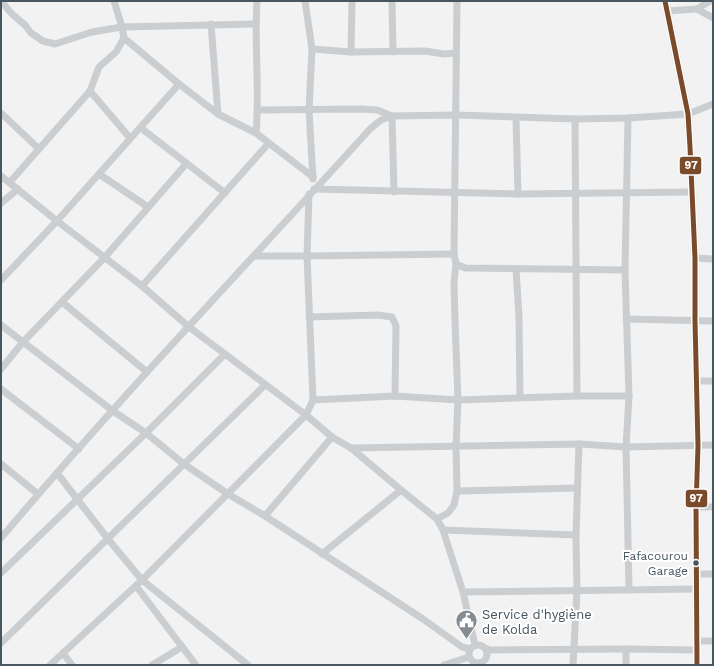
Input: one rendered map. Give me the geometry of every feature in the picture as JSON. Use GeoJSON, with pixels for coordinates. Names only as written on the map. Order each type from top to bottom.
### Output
{"type":"FeatureCollection","features":[{"type":"Feature","properties":{"kind":"main road"},"geometry":{"type":"LineString","coordinates":[[665,1],[688,114],[692,192],[695,258],[698,446],[696,507],[697,665]]}},
{"type":"Feature","properties":{"kind":"street"},"geometry":{"type":"LineString","coordinates":[[1,1],[31,33],[43,40],[55,44],[92,32],[122,27],[255,24]]}},
{"type":"Feature","properties":{"kind":"street"},"geometry":{"type":"LineString","coordinates":[[114,1],[124,38],[218,114],[256,133],[268,144],[313,177]]}},
{"type":"Feature","properties":{"kind":"street"},"geometry":{"type":"LineString","coordinates":[[256,133],[258,110],[255,24],[257,1]]}},
{"type":"Feature","properties":{"kind":"street"},"geometry":{"type":"LineString","coordinates":[[50,665],[136,586],[228,494],[306,415],[313,400],[307,256],[313,177],[309,110],[312,49],[305,1]]}},
{"type":"Feature","properties":{"kind":"street"},"geometry":{"type":"LineString","coordinates":[[351,52],[352,1]]}},
{"type":"Feature","properties":{"kind":"street"},"geometry":{"type":"LineString","coordinates":[[392,1],[393,52]]}},
{"type":"Feature","properties":{"kind":"street"},"geometry":{"type":"LineString","coordinates":[[437,519],[448,513],[454,505],[457,491],[456,447],[458,400],[454,283],[456,264],[454,254],[454,193],[456,1]]}},
{"type":"Feature","properties":{"kind":"street"},"geometry":{"type":"LineString","coordinates":[[667,11],[697,9],[710,1]]}},
{"type":"Feature","properties":{"kind":"street"},"geometry":{"type":"LineString","coordinates":[[697,9],[713,18]]}},
{"type":"Feature","properties":{"kind":"street"},"geometry":{"type":"LineString","coordinates":[[211,24],[218,114]]}},
{"type":"Feature","properties":{"kind":"street"},"geometry":{"type":"LineString","coordinates":[[10,182],[90,91],[99,67],[116,52],[124,38]]}},
{"type":"Feature","properties":{"kind":"street"},"geometry":{"type":"LineString","coordinates":[[312,49],[351,52],[425,51],[444,54],[456,53]]}},
{"type":"Feature","properties":{"kind":"street"},"geometry":{"type":"LineString","coordinates":[[1,280],[100,174],[130,138],[141,128],[179,84]]}},
{"type":"Feature","properties":{"kind":"street"},"geometry":{"type":"LineString","coordinates":[[90,91],[130,138]]}},
{"type":"Feature","properties":{"kind":"street"},"geometry":{"type":"LineString","coordinates":[[1,538],[38,494],[79,450],[147,372],[370,129],[382,120],[392,116],[456,115],[516,118],[628,118],[688,114],[713,104]]}},
{"type":"Feature","properties":{"kind":"street"},"geometry":{"type":"LineString","coordinates":[[258,110],[360,109],[377,110],[392,116]]}},
{"type":"Feature","properties":{"kind":"street"},"geometry":{"type":"LineString","coordinates":[[1,113],[39,149]]}},
{"type":"Feature","properties":{"kind":"street"},"geometry":{"type":"LineString","coordinates":[[392,116],[394,192]]}},
{"type":"Feature","properties":{"kind":"street"},"geometry":{"type":"LineString","coordinates":[[516,118],[518,194]]}},
{"type":"Feature","properties":{"kind":"street"},"geometry":{"type":"LineString","coordinates":[[628,118],[625,270],[629,396],[626,447],[629,590]]}},
{"type":"Feature","properties":{"kind":"street"},"geometry":{"type":"LineString","coordinates":[[575,119],[577,396]]}},
{"type":"Feature","properties":{"kind":"street"},"geometry":{"type":"LineString","coordinates":[[141,128],[224,193]]}},
{"type":"Feature","properties":{"kind":"street"},"geometry":{"type":"LineString","coordinates":[[142,286],[268,144]]}},
{"type":"Feature","properties":{"kind":"street"},"geometry":{"type":"LineString","coordinates":[[1,369],[24,342],[105,257],[186,164]]}},
{"type":"Feature","properties":{"kind":"street"},"geometry":{"type":"LineString","coordinates":[[100,174],[148,207]]}},
{"type":"Feature","properties":{"kind":"street"},"geometry":{"type":"LineString","coordinates":[[1,176],[142,286],[189,327],[306,415],[332,437],[351,448],[437,519],[444,530],[463,592],[472,661],[476,664],[482,664],[487,657],[485,648]]}},
{"type":"Feature","properties":{"kind":"street"},"geometry":{"type":"LineString","coordinates":[[1,202],[18,189]]}},
{"type":"Feature","properties":{"kind":"street"},"geometry":{"type":"LineString","coordinates":[[312,192],[518,194],[692,192]]}},
{"type":"Feature","properties":{"kind":"street"},"geometry":{"type":"LineString","coordinates":[[255,256],[454,254]]}},
{"type":"Feature","properties":{"kind":"street"},"geometry":{"type":"LineString","coordinates":[[695,258],[713,259]]}},
{"type":"Feature","properties":{"kind":"street"},"geometry":{"type":"LineString","coordinates":[[456,264],[465,268],[625,270]]}},
{"type":"Feature","properties":{"kind":"street"},"geometry":{"type":"LineString","coordinates":[[1,267],[6,273]]}},
{"type":"Feature","properties":{"kind":"street"},"geometry":{"type":"LineString","coordinates":[[454,283],[465,268]]}},
{"type":"Feature","properties":{"kind":"street"},"geometry":{"type":"LineString","coordinates":[[516,268],[519,317],[520,397]]}},
{"type":"Feature","properties":{"kind":"street"},"geometry":{"type":"LineString","coordinates":[[62,302],[147,372]]}},
{"type":"Feature","properties":{"kind":"street"},"geometry":{"type":"LineString","coordinates":[[309,316],[378,315],[392,317],[396,326],[395,396]]}},
{"type":"Feature","properties":{"kind":"street"},"geometry":{"type":"LineString","coordinates":[[626,319],[713,321]]}},
{"type":"Feature","properties":{"kind":"street"},"geometry":{"type":"LineString","coordinates":[[1,325],[113,411],[146,433],[184,464],[228,494],[265,516],[423,619],[462,647],[471,650]]}},
{"type":"Feature","properties":{"kind":"street"},"geometry":{"type":"LineString","coordinates":[[1,573],[146,433],[225,354]]}},
{"type":"Feature","properties":{"kind":"street"},"geometry":{"type":"LineString","coordinates":[[696,381],[713,381]]}},
{"type":"Feature","properties":{"kind":"street"},"geometry":{"type":"LineString","coordinates":[[1,643],[266,385]]}},
{"type":"Feature","properties":{"kind":"street"},"geometry":{"type":"LineString","coordinates":[[1,389],[79,450]]}},
{"type":"Feature","properties":{"kind":"street"},"geometry":{"type":"LineString","coordinates":[[313,400],[395,396],[458,400],[520,397],[629,396]]}},
{"type":"Feature","properties":{"kind":"street"},"geometry":{"type":"LineString","coordinates":[[265,516],[332,437]]}},
{"type":"Feature","properties":{"kind":"street"},"geometry":{"type":"LineString","coordinates":[[351,448],[579,444],[626,447],[713,445]]}},
{"type":"Feature","properties":{"kind":"street"},"geometry":{"type":"LineString","coordinates":[[573,665],[577,591],[576,535],[579,444]]}},
{"type":"Feature","properties":{"kind":"street"},"geometry":{"type":"LineString","coordinates":[[1,464],[38,494]]}},
{"type":"Feature","properties":{"kind":"street"},"geometry":{"type":"LineString","coordinates":[[57,473],[76,499],[142,580],[248,665]]}},
{"type":"Feature","properties":{"kind":"street"},"geometry":{"type":"LineString","coordinates":[[457,491],[577,488]]}},
{"type":"Feature","properties":{"kind":"street"},"geometry":{"type":"LineString","coordinates":[[322,554],[401,490]]}},
{"type":"Feature","properties":{"kind":"street"},"geometry":{"type":"LineString","coordinates":[[696,507],[713,507]]}},
{"type":"Feature","properties":{"kind":"street"},"geometry":{"type":"LineString","coordinates":[[444,530],[576,535]]}},
{"type":"Feature","properties":{"kind":"street"},"geometry":{"type":"LineString","coordinates":[[697,574],[713,574]]}},
{"type":"Feature","properties":{"kind":"street"},"geometry":{"type":"LineString","coordinates":[[136,586],[196,665]]}},
{"type":"Feature","properties":{"kind":"street"},"geometry":{"type":"LineString","coordinates":[[463,592],[696,589]]}},
{"type":"Feature","properties":{"kind":"street"},"geometry":{"type":"LineString","coordinates":[[697,641],[713,641]]}},
{"type":"Feature","properties":{"kind":"street"},"geometry":{"type":"LineString","coordinates":[[445,665],[471,650],[482,646],[490,650],[697,650]]}},
{"type":"Feature","properties":{"kind":"street"},"geometry":{"type":"LineString","coordinates":[[152,665],[182,648]]}},
{"type":"Feature","properties":{"kind":"street"},"geometry":{"type":"LineString","coordinates":[[626,649],[626,665]]}},
{"type":"Feature","properties":{"kind":"street"},"geometry":{"type":"LineString","coordinates":[[63,653],[72,665]]}},
{"type":"Feature","properties":{"kind":"transit line","name":"97"},"geometry":{"type":"LineString","coordinates":[[665,1],[688,114],[690,147],[695,258],[698,446],[696,507],[697,665]]}},
{"type":"Feature","properties":{"kind":"place","name":"Fafacourou Garage"},"geometry":{"type":"Point","coordinates":[696,563]}},
{"type":"Feature","properties":{"kind":"place","name":"Service d'hygiène de Kolda"},"geometry":{"type":"Point","coordinates":[467,640]}}]}
